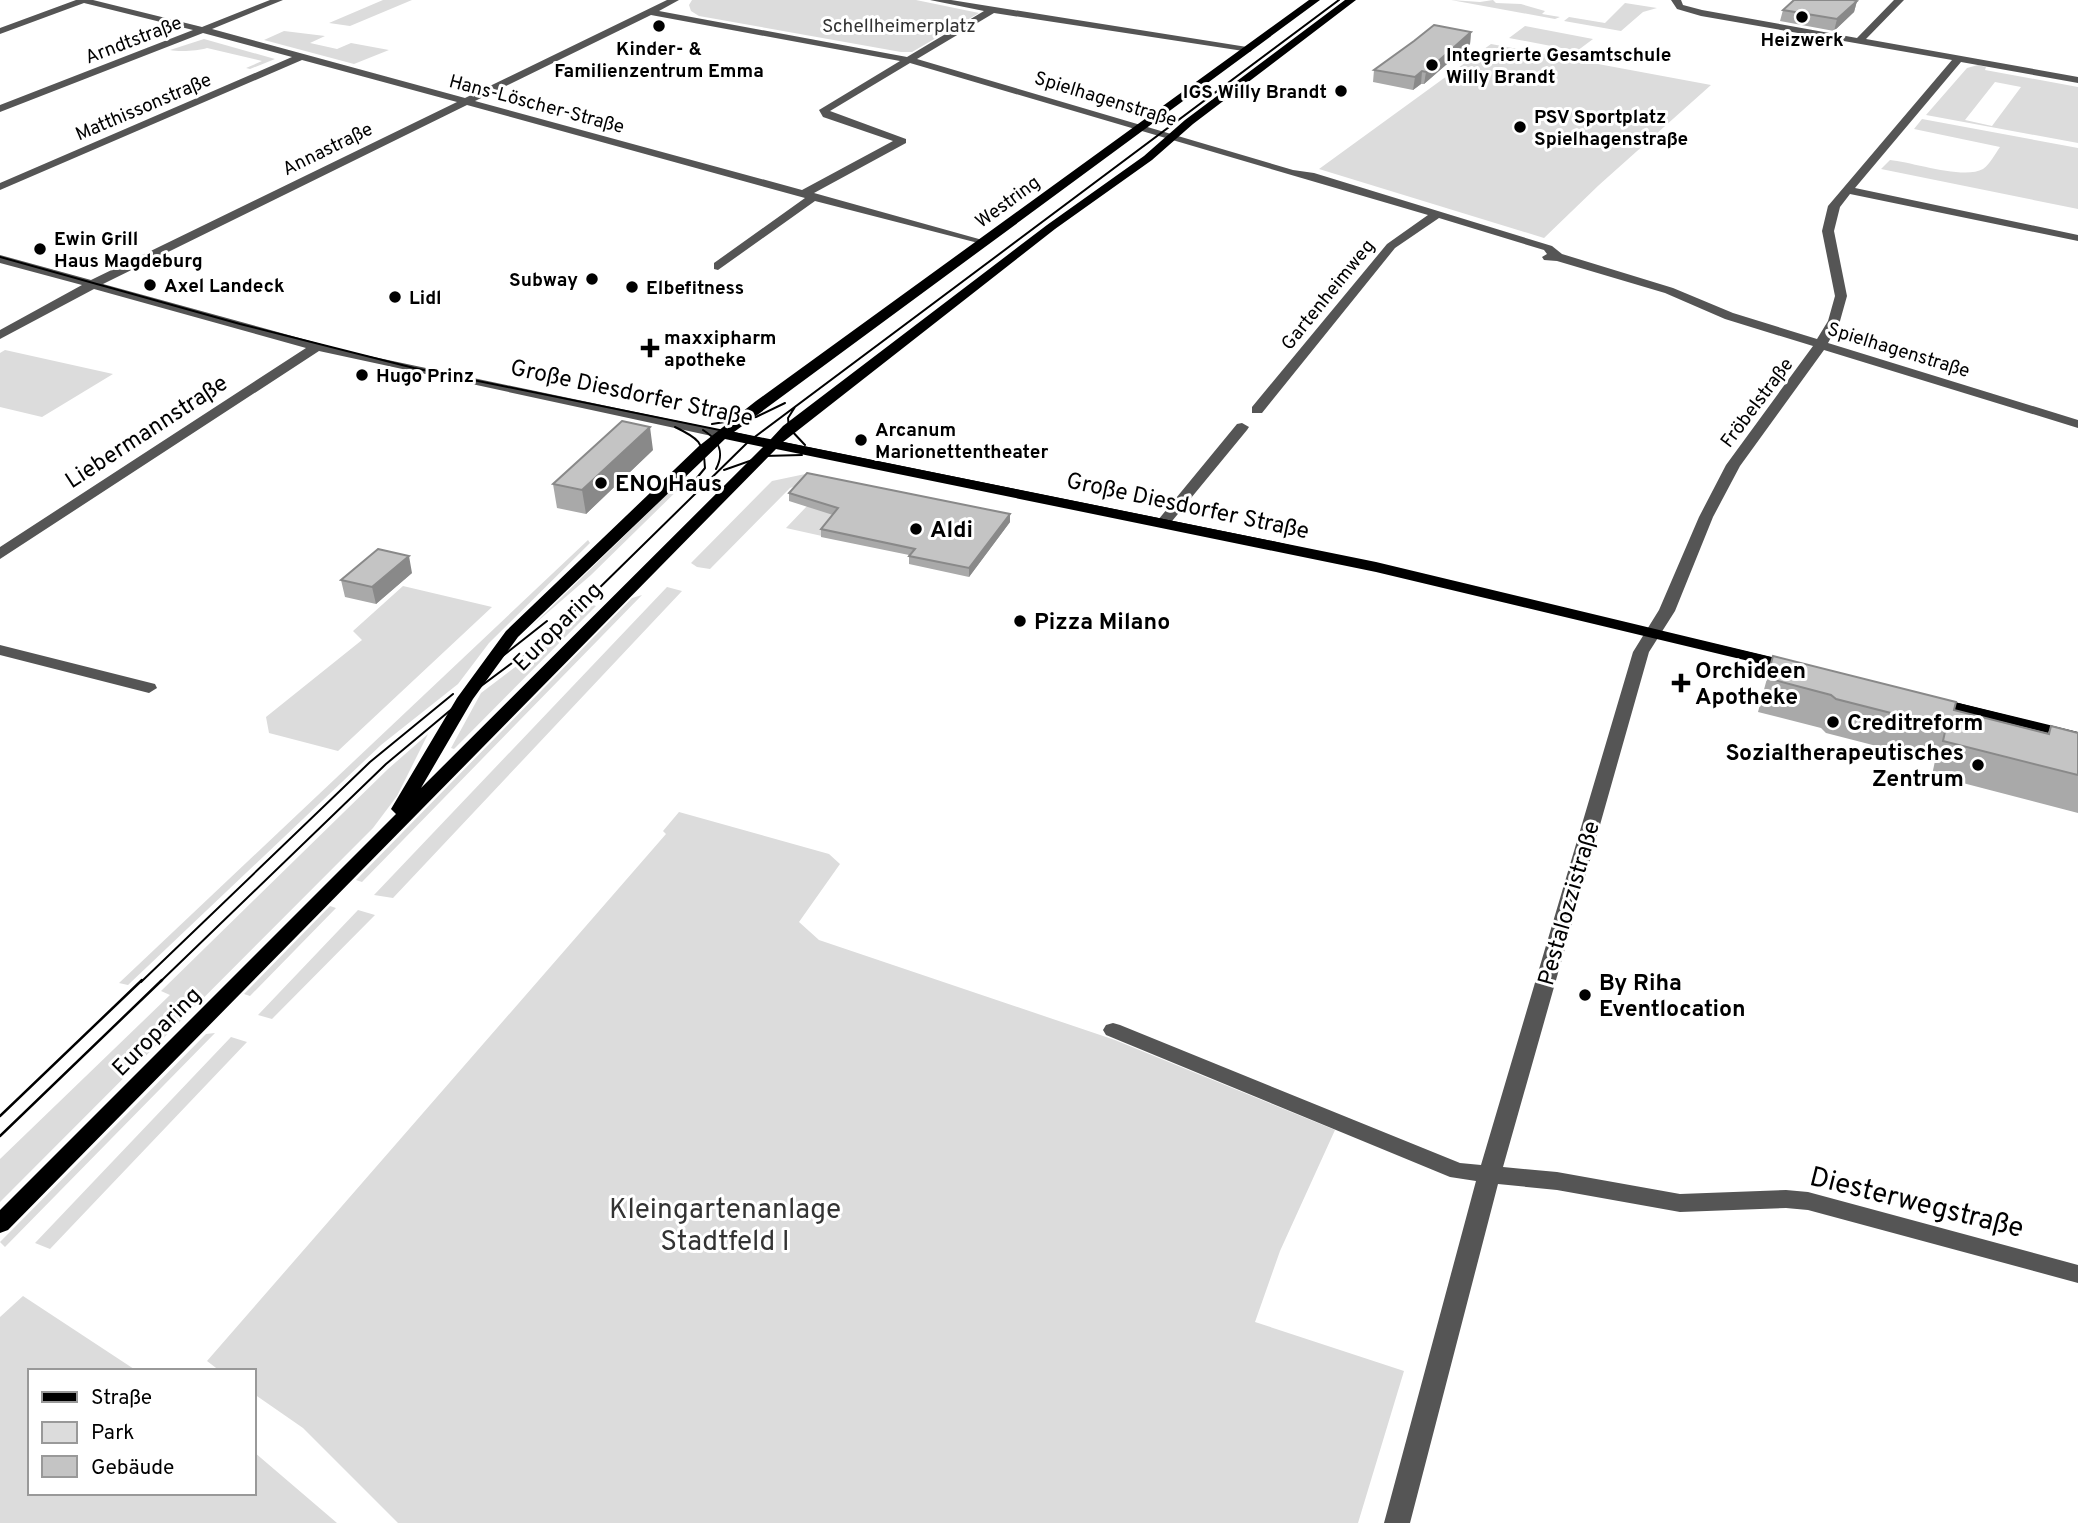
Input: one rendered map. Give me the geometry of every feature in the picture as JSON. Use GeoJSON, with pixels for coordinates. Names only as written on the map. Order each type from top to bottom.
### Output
{"type":"FeatureCollection","features":[{"type":"Feature","properties":{"kind":"main road","name":"Westring"},"geometry":{"type":"LineString","coordinates":[[721,434],[1315,0]]}},
{"type":"Feature","properties":{"kind":"main road"},"geometry":{"type":"LineString","coordinates":[[773,444],[803,416],[1173,138],[1199,114],[1351,0]]}},
{"type":"Feature","properties":{"kind":"main road","name":"Große Diesdorfer Straße"},"geometry":{"type":"LineString","coordinates":[[721,434],[1376,567],[1811,671]]}},
{"type":"Feature","properties":{"kind":"main road","name":"Europaring"},"geometry":{"type":"LineString","coordinates":[[376,843],[405,802],[465,698],[502,645],[561,584],[721,434]]}},
{"type":"Feature","properties":{"kind":"main road","name":"Europaring"},"geometry":{"type":"LineString","coordinates":[[0,1224],[773,444]]}},
{"type":"Feature","properties":{"kind":"main road"},"geometry":{"type":"LineString","coordinates":[[1915,697],[2078,737]]}},
{"type":"Feature","properties":{"kind":"street","name":"Hans-Löscher-Straße"},"geometry":{"type":"LineString","coordinates":[[83,0],[203,30],[982,243]]}},
{"type":"Feature","properties":{"kind":"street"},"geometry":{"type":"LineString","coordinates":[[0,31],[83,0]]}},
{"type":"Feature","properties":{"kind":"street","name":"Arndtstraße"},"geometry":{"type":"LineString","coordinates":[[0,109],[278,0]]}},
{"type":"Feature","properties":{"kind":"street","name":"Annastraße"},"geometry":{"type":"LineString","coordinates":[[0,335],[90,285],[674,0]]}},
{"type":"Feature","properties":{"kind":"street"},"geometry":{"type":"LineString","coordinates":[[935,0],[1247,50]]}},
{"type":"Feature","properties":{"kind":"street"},"geometry":{"type":"LineString","coordinates":[[718,266],[808,196],[902,142],[828,116],[823,111],[1012,0]]}},
{"type":"Feature","properties":{"kind":"street"},"geometry":{"type":"LineString","coordinates":[[1676,0],[1680,7],[1696,12],[2078,80]]}},
{"type":"Feature","properties":{"kind":"street"},"geometry":{"type":"LineString","coordinates":[[1859,41],[1899,0]]}},
{"type":"Feature","properties":{"kind":"street"},"geometry":{"type":"LineString","coordinates":[[651,12],[909,60]]}},
{"type":"Feature","properties":{"kind":"street","name":"Matthissonstraße"},"geometry":{"type":"LineString","coordinates":[[0,187],[300,57]]}},
{"type":"Feature","properties":{"kind":"street","name":"Fröbelstraße"},"geometry":{"type":"LineString","coordinates":[[1651,632],[1667,611],[1698,536],[1733,465],[1823,339],[1839,310],[1841,296],[1828,225],[1834,206],[1958,59]]}},
{"type":"Feature","properties":{"kind":"street","name":"Spielhagenstraße"},"geometry":{"type":"LineString","coordinates":[[909,60],[1292,173],[1310,175],[1548,248],[1558,257]]}},
{"type":"Feature","properties":{"kind":"street","name":"Spielhagenstraße"},"geometry":{"type":"LineString","coordinates":[[1292,173],[1299,180],[1323,190],[1534,256],[1558,257],[1711,306],[1729,316],[1823,339],[2078,412]]}},
{"type":"Feature","properties":{"kind":"street"},"geometry":{"type":"LineString","coordinates":[[1847,190],[2078,238]]}},
{"type":"Feature","properties":{"kind":"street","name":"Gartenheimweg"},"geometry":{"type":"LineString","coordinates":[[1257,410],[1391,246],[1437,214]]}},
{"type":"Feature","properties":{"kind":"street","name":"Große Diesdorfer Straße"},"geometry":{"type":"LineString","coordinates":[[0,260],[316,347],[721,434]]}},
{"type":"Feature","properties":{"kind":"street","name":"Spielhagenstraße"},"geometry":{"type":"LineString","coordinates":[[1823,339],[2078,424]]}},
{"type":"Feature","properties":{"kind":"street","name":"Liebermannstraße"},"geometry":{"type":"LineString","coordinates":[[0,554],[316,347]]}},
{"type":"Feature","properties":{"kind":"street"},"geometry":{"type":"LineString","coordinates":[[1163,523],[1241,427]]}},
{"type":"Feature","properties":{"kind":"street","name":"Pestalozzistraße"},"geometry":{"type":"LineString","coordinates":[[1397,1523],[1489,1176],[1637,663],[1651,632]]}},
{"type":"Feature","properties":{"kind":"street"},"geometry":{"type":"LineString","coordinates":[[0,650],[149,688]]}},
{"type":"Feature","properties":{"kind":"street"},"geometry":{"type":"LineString","coordinates":[[1113,1030],[1446,1167],[1489,1176]]}},
{"type":"Feature","properties":{"kind":"street","name":"Diesterwegstraße"},"geometry":{"type":"LineString","coordinates":[[1489,1176],[1557,1181],[1680,1203],[1787,1199],[1808,1201],[2078,1274]]}},
{"type":"Feature","properties":{"kind":"green space"},"geometry":{"type":"Polygon","coordinates":[[[383,0],[412,0],[350,26],[329,23],[383,0]]]}},
{"type":"Feature","properties":{"kind":"green space","name":"Schellheimerplatz"},"geometry":{"type":"Polygon","coordinates":[[[692,0],[916,0],[979,13],[912,52],[901,52],[699,16],[691,11],[689,5],[692,0]]]}},
{"type":"Feature","properties":{"kind":"green space"},"geometry":{"type":"Polygon","coordinates":[[[1451,0],[1493,0],[1496,3],[1521,4],[1545,11],[1542,14],[1560,17],[1555,19],[1451,0]]]}},
{"type":"Feature","properties":{"kind":"green space"},"geometry":{"type":"Polygon","coordinates":[[[1625,3],[1657,8],[1643,12],[1621,31],[1564,21],[1569,17],[1605,23],[1625,3]]]}},
{"type":"Feature","properties":{"kind":"green space"},"geometry":{"type":"Polygon","coordinates":[[[1525,26],[1593,39],[1577,51],[1509,38],[1525,26]]]}},
{"type":"Feature","properties":{"kind":"green space"},"geometry":{"type":"Polygon","coordinates":[[[284,31],[325,36],[310,43],[337,49],[351,43],[389,50],[354,64],[264,40],[284,31]]]}},
{"type":"Feature","properties":{"kind":"green space"},"geometry":{"type":"Polygon","coordinates":[[[204,39],[275,59],[250,69],[246,68],[262,61],[207,48],[170,50],[204,39]]]}},
{"type":"Feature","properties":{"kind":"green space","name":"PSV Sportplatz Spielhagenstraße"},"geometry":{"type":"Polygon","coordinates":[[[1491,44],[1711,85],[1544,238],[1319,169],[1491,44]]]}},
{"type":"Feature","properties":{"kind":"green space"},"geometry":{"type":"Polygon","coordinates":[[[1978,65],[1986,67],[1985,70],[2078,87],[2078,143],[1926,115],[1967,68],[1978,65]],[[1995,82],[1965,120],[1992,126],[2021,87],[1995,82]]]}},
{"type":"Feature","properties":{"kind":"green space"},"geometry":{"type":"Polygon","coordinates":[[[1922,119],[2078,148],[2078,209],[1881,169],[1890,160],[1951,172],[1974,172],[1986,167],[2000,147],[1914,129],[1922,119]]]}},
{"type":"Feature","properties":{"kind":"green space"},"geometry":{"type":"Polygon","coordinates":[[[5,350],[113,374],[42,417],[0,407],[0,353],[5,350]]]}},
{"type":"Feature","properties":{"kind":"green space"},"geometry":{"type":"Polygon","coordinates":[[[810,473],[798,485],[790,488],[710,569],[691,563],[772,481],[810,473]]]}},
{"type":"Feature","properties":{"kind":"green space"},"geometry":{"type":"Polygon","coordinates":[[[686,476],[691,477],[591,575],[531,627],[686,476]]]}},
{"type":"Feature","properties":{"kind":"green space"},"geometry":{"type":"Polygon","coordinates":[[[852,502],[822,536],[786,528],[808,505],[852,502]]]}},
{"type":"Feature","properties":{"kind":"green space"},"geometry":{"type":"Polygon","coordinates":[[[588,540],[590,543],[489,643],[458,684],[381,745],[128,985],[119,983],[588,540]]]}},
{"type":"Feature","properties":{"kind":"green space"},"geometry":{"type":"Polygon","coordinates":[[[403,586],[492,607],[338,751],[269,733],[266,717],[362,640],[353,631],[403,586]]]}},
{"type":"Feature","properties":{"kind":"green space"},"geometry":{"type":"Polygon","coordinates":[[[667,587],[682,591],[393,898],[374,895],[667,587]]]}},
{"type":"Feature","properties":{"kind":"green space"},"geometry":{"type":"Polygon","coordinates":[[[642,595],[362,882],[356,880],[632,598],[642,595]]]}},
{"type":"Feature","properties":{"kind":"green space"},"geometry":{"type":"Polygon","coordinates":[[[589,604],[596,606],[454,749],[451,748],[481,693],[539,649],[589,604]]]}},
{"type":"Feature","properties":{"kind":"green space"},"geometry":{"type":"Polygon","coordinates":[[[428,734],[397,796],[373,828],[0,1202],[0,1159],[170,995],[161,991],[388,769],[428,734]]]}},
{"type":"Feature","properties":{"kind":"green space","name":"Kleingartenanlage Stadtfeld I"},"geometry":{"type":"Polygon","coordinates":[[[679,812],[829,854],[840,864],[799,922],[819,940],[1115,1040],[1335,1130],[1280,1251],[1255,1322],[1404,1371],[1358,1523],[398,1523],[303,1428],[256,1395],[256,1369],[217,1369],[207,1361],[666,834],[663,831],[679,812]]]}},
{"type":"Feature","properties":{"kind":"green space"},"geometry":{"type":"Polygon","coordinates":[[[330,906],[336,908],[250,996],[244,994],[330,906]]]}},
{"type":"Feature","properties":{"kind":"green space"},"geometry":{"type":"Polygon","coordinates":[[[358,910],[375,915],[272,1019],[258,1015],[358,910]]]}},
{"type":"Feature","properties":{"kind":"green space"},"geometry":{"type":"Polygon","coordinates":[[[215,1033],[5,1247],[0,1242],[206,1034],[215,1033]]]}},
{"type":"Feature","properties":{"kind":"green space"},"geometry":{"type":"Polygon","coordinates":[[[231,1037],[247,1042],[50,1249],[35,1243],[231,1037]]]}},
{"type":"Feature","properties":{"kind":"green space"},"geometry":{"type":"Polygon","coordinates":[[[23,1296],[134,1369],[28,1369],[28,1495],[256,1495],[256,1454],[337,1523],[0,1523],[0,1317],[23,1296]]]}},
{"type":"Feature","properties":{"kind":"building"},"geometry":{"type":"Polygon","coordinates":[[[1794,0],[1857,1],[1837,19],[1783,10],[1794,0]]]}},
{"type":"Feature","properties":{"kind":"building"},"geometry":{"type":"Polygon","coordinates":[[[1434,25],[1471,32],[1426,72],[1422,71],[1415,77],[1374,70],[1414,41],[1434,25]]]}},
{"type":"Feature","properties":{"kind":"building"},"geometry":{"type":"Polygon","coordinates":[[[622,421],[650,427],[582,490],[553,484],[622,421]]]}},
{"type":"Feature","properties":{"kind":"building","name":"Aldi"},"geometry":{"type":"Polygon","coordinates":[[[807,473],[1010,514],[969,568],[909,556],[915,549],[821,529],[838,508],[789,493],[807,473]]]}},
{"type":"Feature","properties":{"kind":"building"},"geometry":{"type":"Polygon","coordinates":[[[378,549],[409,556],[372,587],[341,580],[378,549]]]}},
{"type":"Feature","properties":{"kind":"building"},"geometry":{"type":"Polygon","coordinates":[[[1773,656],[1956,702],[1954,710],[2049,734],[2051,726],[2078,733],[2078,775],[1943,741],[1946,727],[1767,678],[1773,656]]]}},
{"type":"Feature","properties":{"kind":"tram line"},"geometry":{"type":"LineString","coordinates":[[755,437],[1339,0]]}},
{"type":"Feature","properties":{"kind":"tram line"},"geometry":{"type":"LineString","coordinates":[[0,257],[240,324],[414,368],[755,437]]}},
{"type":"Feature","properties":{"kind":"tram line"},"geometry":{"type":"LineString","coordinates":[[712,424],[756,417],[785,403]]}},
{"type":"Feature","properties":{"kind":"tram line"},"geometry":{"type":"LineString","coordinates":[[795,407],[788,418],[789,428],[805,445]]}},
{"type":"Feature","properties":{"kind":"tram line"},"geometry":{"type":"LineString","coordinates":[[675,427],[689,434],[701,447],[705,468],[696,479]]}},
{"type":"Feature","properties":{"kind":"tram line"},"geometry":{"type":"LineString","coordinates":[[703,430],[719,447],[720,457],[716,469]]}},
{"type":"Feature","properties":{"kind":"tram line"},"geometry":{"type":"LineString","coordinates":[[160,982],[386,764],[465,698],[531,649],[587,600],[755,437]]}},
{"type":"Feature","properties":{"kind":"tram line"},"geometry":{"type":"LineString","coordinates":[[755,437],[1272,542],[1792,663]]}},
{"type":"Feature","properties":{"kind":"tram line"},"geometry":{"type":"LineString","coordinates":[[724,470],[764,456],[802,455]]}},
{"type":"Feature","properties":{"kind":"tram line"},"geometry":{"type":"LineString","coordinates":[[481,673],[547,621]]}},
{"type":"Feature","properties":{"kind":"tram line"},"geometry":{"type":"LineString","coordinates":[[141,982],[370,762],[453,694]]}},
{"type":"Feature","properties":{"kind":"tram line"},"geometry":{"type":"LineString","coordinates":[[1938,699],[2078,734]]}},
{"type":"Feature","properties":{"kind":"tram line"},"geometry":{"type":"LineString","coordinates":[[0,1116],[142,980]]}},
{"type":"Feature","properties":{"kind":"tram line"},"geometry":{"type":"LineString","coordinates":[[0,1136],[162,980]]}},
{"type":"Feature","properties":{"kind":"place","name":"Heizwerk"},"geometry":{"type":"Point","coordinates":[1802,17]}},
{"type":"Feature","properties":{"kind":"place","name":"Kinder- & Familienzentrum Emma"},"geometry":{"type":"Point","coordinates":[659,26]}},
{"type":"Feature","properties":{"kind":"place","name":"Integrierte Gesamtschule Willy Brandt"},"geometry":{"type":"Point","coordinates":[1432,65]}},
{"type":"Feature","properties":{"kind":"place","name":"IGS Willy Brandt"},"geometry":{"type":"Point","coordinates":[1341,91]}},
{"type":"Feature","properties":{"kind":"place","name":"PSV Sportplatz Spielhagenstraße"},"geometry":{"type":"Point","coordinates":[1520,127]}},
{"type":"Feature","properties":{"kind":"place","name":"Ewin Grill Haus Magdeburg"},"geometry":{"type":"Point","coordinates":[40,249]}},
{"type":"Feature","properties":{"kind":"place","name":"Subway"},"geometry":{"type":"Point","coordinates":[592,279]}},
{"type":"Feature","properties":{"kind":"place","name":"Axel Landeck"},"geometry":{"type":"Point","coordinates":[150,285]}},
{"type":"Feature","properties":{"kind":"place","name":"Elbefitness"},"geometry":{"type":"Point","coordinates":[632,287]}},
{"type":"Feature","properties":{"kind":"place","name":"Lidl"},"geometry":{"type":"Point","coordinates":[395,297]}},
{"type":"Feature","properties":{"kind":"place","name":"maxxipharm apotheke"},"geometry":{"type":"Point","coordinates":[650,348]}},
{"type":"Feature","properties":{"kind":"place","name":"Hugo Prinz"},"geometry":{"type":"Point","coordinates":[362,375]}},
{"type":"Feature","properties":{"kind":"place","name":"Arcanum Marionettentheater"},"geometry":{"type":"Point","coordinates":[861,440]}},
{"type":"Feature","properties":{"kind":"place","name":"ENO Haus"},"geometry":{"type":"Point","coordinates":[601,483]}},
{"type":"Feature","properties":{"kind":"place","name":"Aldi"},"geometry":{"type":"Point","coordinates":[916,529]}},
{"type":"Feature","properties":{"kind":"place","name":"Pizza Milano"},"geometry":{"type":"Point","coordinates":[1020,621]}},
{"type":"Feature","properties":{"kind":"place","name":"Orchideen Apotheke"},"geometry":{"type":"Point","coordinates":[1681,683]}},
{"type":"Feature","properties":{"kind":"place","name":"Creditreform"},"geometry":{"type":"Point","coordinates":[1833,722]}},
{"type":"Feature","properties":{"kind":"place","name":"Sozialtherapeutisches Zentrum"},"geometry":{"type":"Point","coordinates":[1978,765]}},
{"type":"Feature","properties":{"kind":"place","name":"By Riha Eventlocation"},"geometry":{"type":"Point","coordinates":[1585,995]}}]}
